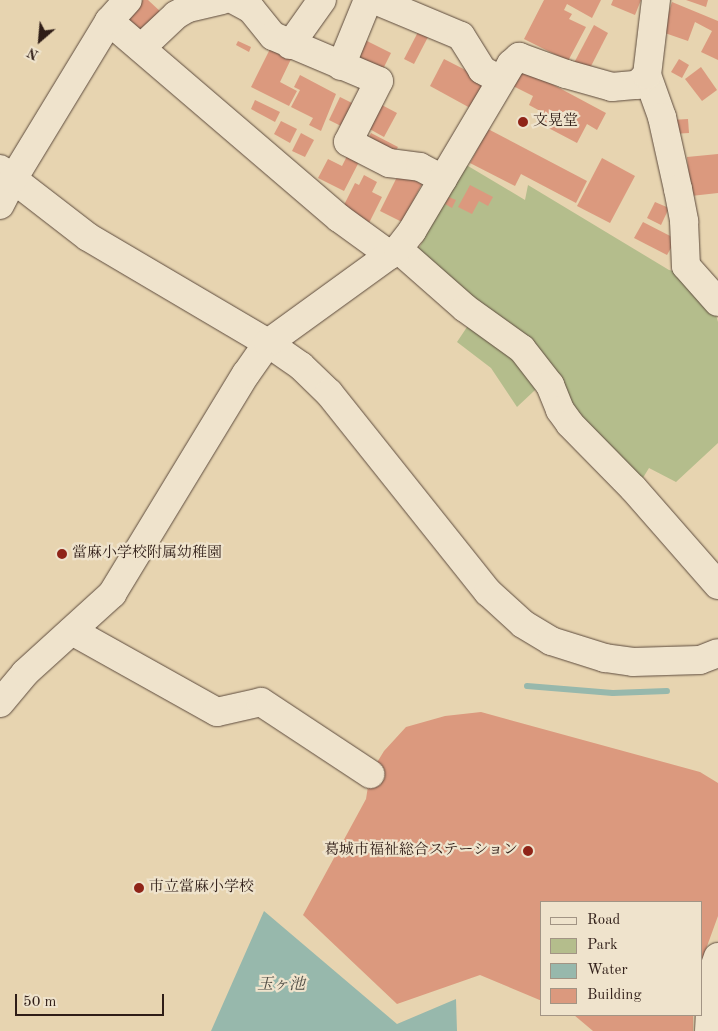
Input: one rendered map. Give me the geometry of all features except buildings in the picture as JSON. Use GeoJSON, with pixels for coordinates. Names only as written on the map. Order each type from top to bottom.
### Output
{"type":"FeatureCollection","features":[{"type":"Feature","properties":{"kind":"street"},"geometry":{"type":"LineString","coordinates":[[0,205],[6,174],[110,21],[128,0]]}},
{"type":"Feature","properties":{"kind":"street"},"geometry":{"type":"LineString","coordinates":[[141,48],[182,11],[222,0]]}},
{"type":"Feature","properties":{"kind":"street"},"geometry":{"type":"LineString","coordinates":[[234,0],[251,9],[273,36],[290,45],[379,81],[348,142],[389,163],[420,167],[443,179]]}},
{"type":"Feature","properties":{"kind":"street"},"geometry":{"type":"LineString","coordinates":[[290,45],[322,0]]}},
{"type":"Feature","properties":{"kind":"street"},"geometry":{"type":"LineString","coordinates":[[341,66],[368,0]]}},
{"type":"Feature","properties":{"kind":"street"},"geometry":{"type":"LineString","coordinates":[[375,0],[461,36],[482,70],[502,80]]}},
{"type":"Feature","properties":{"kind":"street"},"geometry":{"type":"LineString","coordinates":[[656,0],[648,75],[662,117],[678,189],[684,221],[686,266],[718,302]]}},
{"type":"Feature","properties":{"kind":"street"},"geometry":{"type":"LineString","coordinates":[[110,21],[339,218],[394,252],[465,308],[522,349],[550,385],[560,410],[570,424],[715,571]]}},
{"type":"Feature","properties":{"kind":"street"},"geometry":{"type":"LineString","coordinates":[[0,703],[25,673],[112,594],[246,374],[268,343],[394,252],[443,179],[502,80],[519,56],[566,74],[612,87],[637,85],[648,75]]}},
{"type":"Feature","properties":{"kind":"street"},"geometry":{"type":"LineString","coordinates":[[6,174],[88,236],[268,343],[301,366],[329,393],[488,592],[523,624],[551,641],[606,658],[633,662],[700,660],[718,653]]}},
{"type":"Feature","properties":{"kind":"street"},"geometry":{"type":"LineString","coordinates":[[72,631],[217,712],[261,702],[370,774]]}},
{"type":"Feature","properties":{"kind":"street"},"geometry":{"type":"LineString","coordinates":[[709,1031],[712,974],[718,957]]}},
{"type":"Feature","properties":{"kind":"green space"},"geometry":{"type":"Polygon","coordinates":[[[463,163],[525,200],[528,185],[669,270],[684,273],[714,308],[718,322],[718,443],[676,482],[649,468],[641,481],[595,442],[551,375],[517,407],[491,368],[457,342],[479,309],[416,254],[463,163]]]}},
{"type":"Feature","properties":{"kind":"water","name":"玉ヶ池"},"geometry":{"type":"Polygon","coordinates":[[[264,911],[397,1024],[456,999],[457,1031],[211,1031],[264,911]]]}},
{"type":"Feature","properties":{"kind":"waterway"},"geometry":{"type":"LineString","coordinates":[[527,686],[613,693],[667,691]]}},
{"type":"Feature","properties":{"kind":"place","name":"文晃堂"},"geometry":{"type":"Point","coordinates":[523,122]}},
{"type":"Feature","properties":{"kind":"place","name":"當麻小学校附属幼稚園"},"geometry":{"type":"Point","coordinates":[62,554]}},
{"type":"Feature","properties":{"kind":"place","name":"葛城市福祉総合ステーション"},"geometry":{"type":"Point","coordinates":[528,851]}},
{"type":"Feature","properties":{"kind":"place","name":"市立當麻小学校"},"geometry":{"type":"Point","coordinates":[139,888]}}]}
